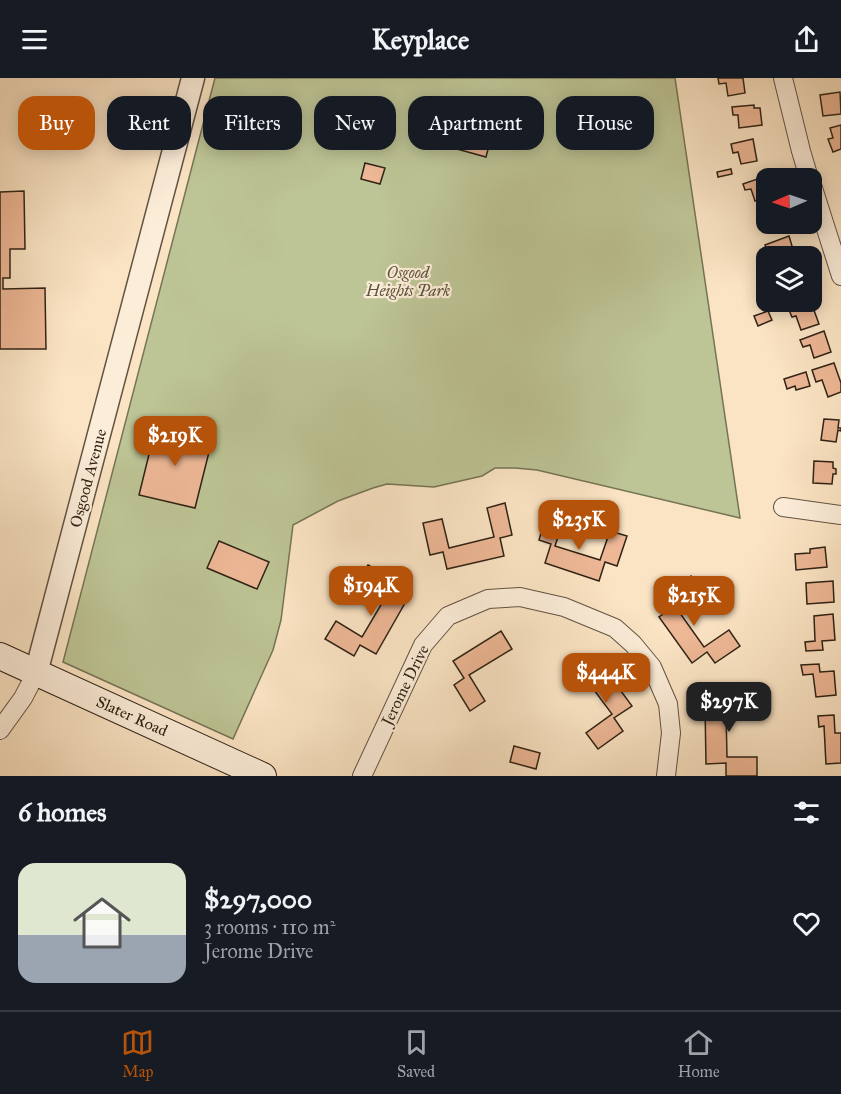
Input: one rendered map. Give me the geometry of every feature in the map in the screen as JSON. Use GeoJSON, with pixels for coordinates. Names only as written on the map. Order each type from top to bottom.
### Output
{"type":"FeatureCollection","features":[{"type":"Feature","properties":{"kind":"main road","name":"Slater Road"},"geometry":{"type":"LineString","coordinates":[[0,656],[263,776]]}},
{"type":"Feature","properties":{"kind":"street","name":"Osgood Avenue"},"geometry":{"type":"LineString","coordinates":[[0,730],[23,698],[36,673],[193,78]]}},
{"type":"Feature","properties":{"kind":"street"},"geometry":{"type":"LineString","coordinates":[[783,78],[806,168]]}},
{"type":"Feature","properties":{"kind":"street"},"geometry":{"type":"LineString","coordinates":[[822,216],[841,276]]}},
{"type":"Feature","properties":{"kind":"street"},"geometry":{"type":"LineString","coordinates":[[783,507],[841,515]]}},
{"type":"Feature","properties":{"kind":"street","name":"Jerome Drive"},"geometry":{"type":"LineString","coordinates":[[362,776],[423,645],[448,616],[488,599],[520,597],[564,607],[615,628],[633,644],[652,667],[668,704],[671,733],[666,776]]}},
{"type":"Feature","properties":{"kind":"green space","name":"Osgood Heights Park"},"geometry":{"type":"Polygon","coordinates":[[[215,78],[675,78],[740,518],[537,470],[515,468],[495,468],[482,476],[434,487],[387,484],[338,501],[293,525],[281,620],[273,650],[233,739],[63,662],[203,124],[203,150],[302,150],[302,96],[210,96],[215,78]]]}},
{"type":"Feature","properties":{"kind":"building"},"geometry":{"type":"Polygon","coordinates":[[[718,78],[743,78],[745,93],[728,96],[726,83],[719,84],[718,78]]]}},
{"type":"Feature","properties":{"kind":"building"},"geometry":{"type":"Polygon","coordinates":[[[840,92],[841,114],[823,116],[820,95],[840,92]]]}},
{"type":"Feature","properties":{"kind":"building"},"geometry":{"type":"Polygon","coordinates":[[[754,105],[754,108],[760,108],[762,125],[739,128],[738,115],[733,115],[732,107],[754,105]]]}},
{"type":"Feature","properties":{"kind":"building"},"geometry":{"type":"Polygon","coordinates":[[[841,125],[841,149],[833,152],[828,139],[833,138],[830,128],[841,125]]]}},
{"type":"Feature","properties":{"kind":"building"},"geometry":{"type":"Polygon","coordinates":[[[753,139],[757,161],[741,164],[738,152],[733,153],[731,144],[753,139]]]}},
{"type":"Feature","properties":{"kind":"building"},"geometry":{"type":"Polygon","coordinates":[[[461,150],[488,150],[486,157],[461,150]]]}},
{"type":"Feature","properties":{"kind":"building"},"geometry":{"type":"Polygon","coordinates":[[[365,163],[385,168],[380,184],[361,179],[365,163]]]}},
{"type":"Feature","properties":{"kind":"building"},"geometry":{"type":"Polygon","coordinates":[[[731,169],[732,174],[718,177],[717,172],[731,169]]]}},
{"type":"Feature","properties":{"kind":"building"},"geometry":{"type":"Polygon","coordinates":[[[756,180],[756,201],[751,189],[745,190],[743,184],[756,180]]]}},
{"type":"Feature","properties":{"kind":"building"},"geometry":{"type":"Polygon","coordinates":[[[24,191],[25,249],[10,249],[10,278],[3,278],[3,289],[45,288],[46,349],[0,349],[0,192],[24,191]]]}},
{"type":"Feature","properties":{"kind":"building"},"geometry":{"type":"Polygon","coordinates":[[[789,236],[792,246],[765,246],[789,236]]]}},
{"type":"Feature","properties":{"kind":"building"},"geometry":{"type":"Polygon","coordinates":[[[768,312],[772,320],[758,326],[754,316],[768,312]]]}},
{"type":"Feature","properties":{"kind":"building"},"geometry":{"type":"Polygon","coordinates":[[[790,312],[815,312],[819,324],[801,330],[796,316],[792,317],[790,312]]]}},
{"type":"Feature","properties":{"kind":"building"},"geometry":{"type":"Polygon","coordinates":[[[824,331],[831,352],[814,358],[810,345],[803,347],[800,340],[824,331]]]}},
{"type":"Feature","properties":{"kind":"building"},"geometry":{"type":"Polygon","coordinates":[[[834,363],[841,383],[841,392],[828,397],[822,380],[816,382],[812,370],[834,363]]]}},
{"type":"Feature","properties":{"kind":"building"},"geometry":{"type":"Polygon","coordinates":[[[806,372],[810,386],[796,390],[795,386],[787,389],[784,379],[806,372]]]}},
{"type":"Feature","properties":{"kind":"building"},"geometry":{"type":"Polygon","coordinates":[[[824,419],[839,420],[838,428],[841,428],[841,431],[838,430],[836,442],[821,440],[824,419]]]}},
{"type":"Feature","properties":{"kind":"building"},"geometry":{"type":"Polygon","coordinates":[[[156,426],[212,440],[195,508],[139,495],[156,426]]]}},
{"type":"Feature","properties":{"kind":"building"},"geometry":{"type":"Polygon","coordinates":[[[814,461],[833,462],[836,474],[833,474],[832,484],[813,483],[814,461]]]}},
{"type":"Feature","properties":{"kind":"building"},"geometry":{"type":"Polygon","coordinates":[[[505,503],[512,535],[500,538],[504,556],[447,569],[443,552],[430,555],[423,523],[442,519],[449,548],[494,537],[487,508],[505,503]]]}},
{"type":"Feature","properties":{"kind":"building"},"geometry":{"type":"Polygon","coordinates":[[[548,510],[565,516],[555,546],[600,560],[610,531],[627,536],[617,566],[605,562],[599,581],[545,563],[551,544],[539,540],[548,510]]]}},
{"type":"Feature","properties":{"kind":"building"},"geometry":{"type":"Polygon","coordinates":[[[219,541],[269,562],[257,589],[207,568],[219,541]]]}},
{"type":"Feature","properties":{"kind":"building"},"geometry":{"type":"Polygon","coordinates":[[[825,547],[827,567],[796,570],[795,554],[810,553],[810,549],[825,547]]]}},
{"type":"Feature","properties":{"kind":"building"},"geometry":{"type":"Polygon","coordinates":[[[368,565],[397,582],[390,594],[405,603],[376,654],[360,645],[354,656],[325,639],[336,621],[362,637],[385,598],[358,582],[368,565]]]}},
{"type":"Feature","properties":{"kind":"building"},"geometry":{"type":"Polygon","coordinates":[[[691,576],[702,591],[677,609],[704,647],[729,630],[740,646],[715,663],[707,652],[692,663],[659,617],[675,606],[666,594],[691,576]]]}},
{"type":"Feature","properties":{"kind":"building"},"geometry":{"type":"Polygon","coordinates":[[[833,581],[834,602],[807,604],[806,583],[833,581]]]}},
{"type":"Feature","properties":{"kind":"building"},"geometry":{"type":"Polygon","coordinates":[[[833,614],[835,640],[822,641],[823,650],[806,651],[805,642],[815,641],[814,616],[833,614]]]}},
{"type":"Feature","properties":{"kind":"building"},"geometry":{"type":"Polygon","coordinates":[[[501,631],[512,649],[469,675],[485,701],[470,711],[454,685],[464,678],[453,661],[501,631]]]}},
{"type":"Feature","properties":{"kind":"building"},"geometry":{"type":"Polygon","coordinates":[[[599,661],[632,706],[614,718],[623,731],[598,749],[586,733],[612,714],[582,674],[599,661]]]}},
{"type":"Feature","properties":{"kind":"building"},"geometry":{"type":"Polygon","coordinates":[[[819,664],[820,672],[834,671],[836,695],[816,697],[813,674],[803,675],[801,665],[819,664]]]}},
{"type":"Feature","properties":{"kind":"building"},"geometry":{"type":"Polygon","coordinates":[[[756,690],[757,710],[726,711],[727,757],[757,757],[757,776],[726,776],[726,763],[706,764],[705,705],[725,705],[725,691],[756,690]]]}},
{"type":"Feature","properties":{"kind":"building"},"geometry":{"type":"Polygon","coordinates":[[[834,715],[835,733],[841,733],[841,763],[826,764],[824,726],[819,727],[818,716],[834,715]]]}},
{"type":"Feature","properties":{"kind":"building"},"geometry":{"type":"Polygon","coordinates":[[[514,746],[540,753],[536,769],[510,762],[514,746]]]}}]}
